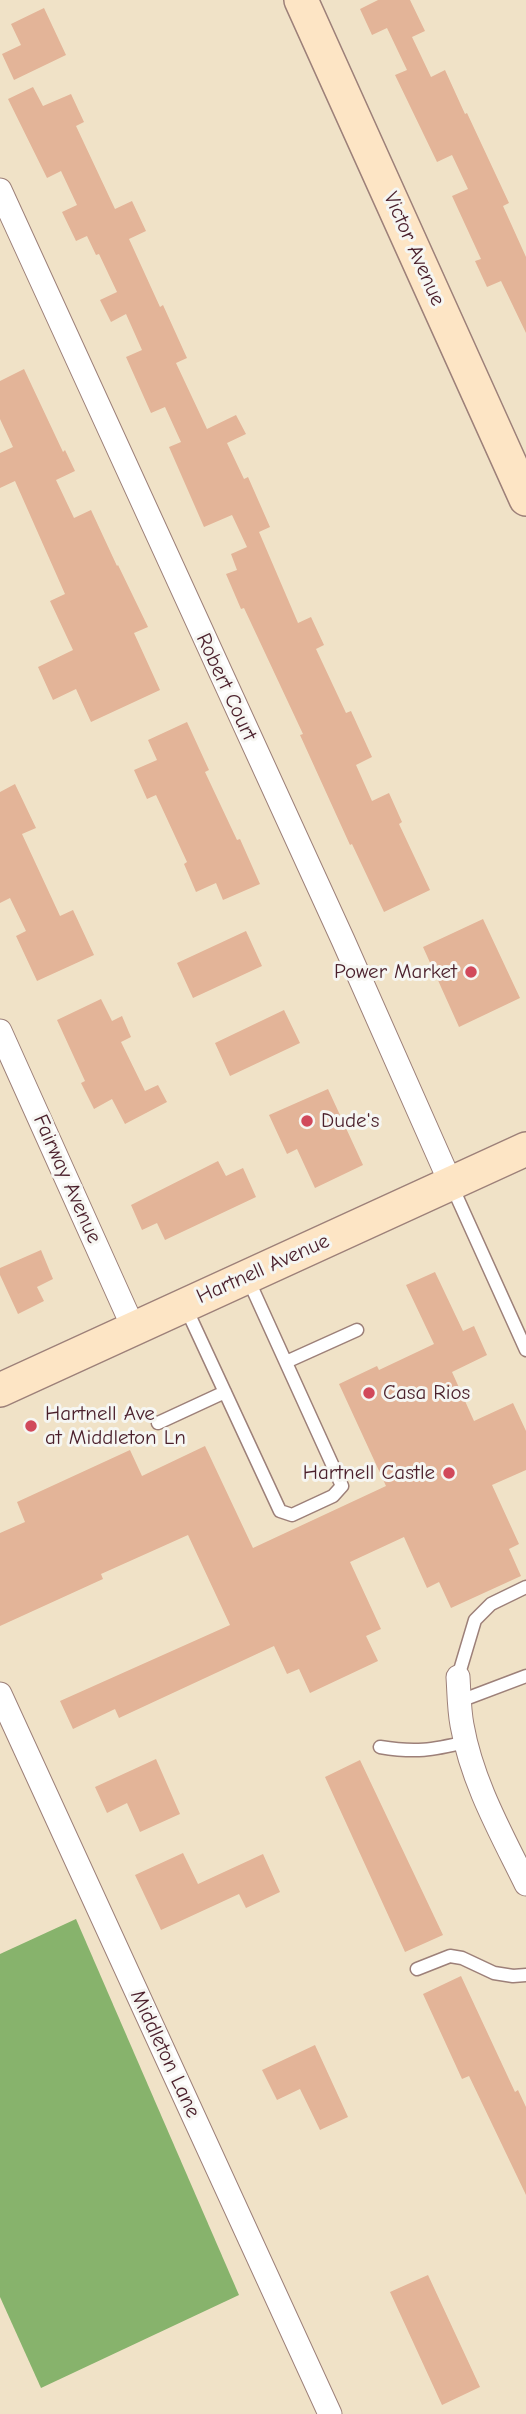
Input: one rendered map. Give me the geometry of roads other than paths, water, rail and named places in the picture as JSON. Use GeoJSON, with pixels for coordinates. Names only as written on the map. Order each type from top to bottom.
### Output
{"type":"FeatureCollection","features":[{"type":"Feature","properties":{"kind":"main road","name":"Victor Avenue"},"geometry":{"type":"LineString","coordinates":[[300,0],[526,499]]}},
{"type":"Feature","properties":{"kind":"main road","name":"Hartnell Avenue"},"geometry":{"type":"LineString","coordinates":[[0,1390],[526,1149]]}},
{"type":"Feature","properties":{"kind":"street","name":"Robert Court"},"geometry":{"type":"LineString","coordinates":[[0,190],[343,940],[451,1184]]}},
{"type":"Feature","properties":{"kind":"street","name":"Fairway Avenue"},"geometry":{"type":"LineString","coordinates":[[0,1031],[133,1327]]}},
{"type":"Feature","properties":{"kind":"street"},"geometry":{"type":"LineString","coordinates":[[458,1676],[462,1724],[473,1768],[487,1804],[526,1884]]}},
{"type":"Feature","properties":{"kind":"street","name":"Middleton Lane"},"geometry":{"type":"LineString","coordinates":[[0,1694],[330,2414]]}},
{"type":"Feature","properties":{"kind":"lane"},"geometry":{"type":"LineString","coordinates":[[451,1184],[526,1350]]}},
{"type":"Feature","properties":{"kind":"lane"},"geometry":{"type":"LineString","coordinates":[[184,1304],[280,1511],[292,1515],[333,1496],[342,1486],[247,1276]]}},
{"type":"Feature","properties":{"kind":"lane"},"geometry":{"type":"LineString","coordinates":[[286,1362],[356,1330]]}},
{"type":"Feature","properties":{"kind":"lane"},"geometry":{"type":"LineString","coordinates":[[158,1423],[225,1392]]}},
{"type":"Feature","properties":{"kind":"lane"},"geometry":{"type":"LineString","coordinates":[[458,1676],[475,1620],[491,1604],[526,1587]]}},
{"type":"Feature","properties":{"kind":"lane"},"geometry":{"type":"LineString","coordinates":[[460,1701],[526,1676]]}},
{"type":"Feature","properties":{"kind":"lane"},"geometry":{"type":"LineString","coordinates":[[380,1747],[409,1752],[429,1751],[466,1742]]}},
{"type":"Feature","properties":{"kind":"lane"},"geometry":{"type":"LineString","coordinates":[[417,1969],[450,1956],[462,1958],[494,1972],[513,1976],[526,1975]]}},
{"type":"Feature","properties":{"kind":"place","name":"Power Market"},"geometry":{"type":"Point","coordinates":[471,972]}},
{"type":"Feature","properties":{"kind":"place","name":"Dude's"},"geometry":{"type":"Point","coordinates":[307,1121]}},
{"type":"Feature","properties":{"kind":"place","name":"Casa Rios"},"geometry":{"type":"Point","coordinates":[369,1393]}},
{"type":"Feature","properties":{"kind":"place","name":"Hartnell Ave at Middleton Ln"},"geometry":{"type":"Point","coordinates":[31,1426]}},
{"type":"Feature","properties":{"kind":"place","name":"Hartnell Castle"},"geometry":{"type":"Point","coordinates":[449,1473]}}]}
